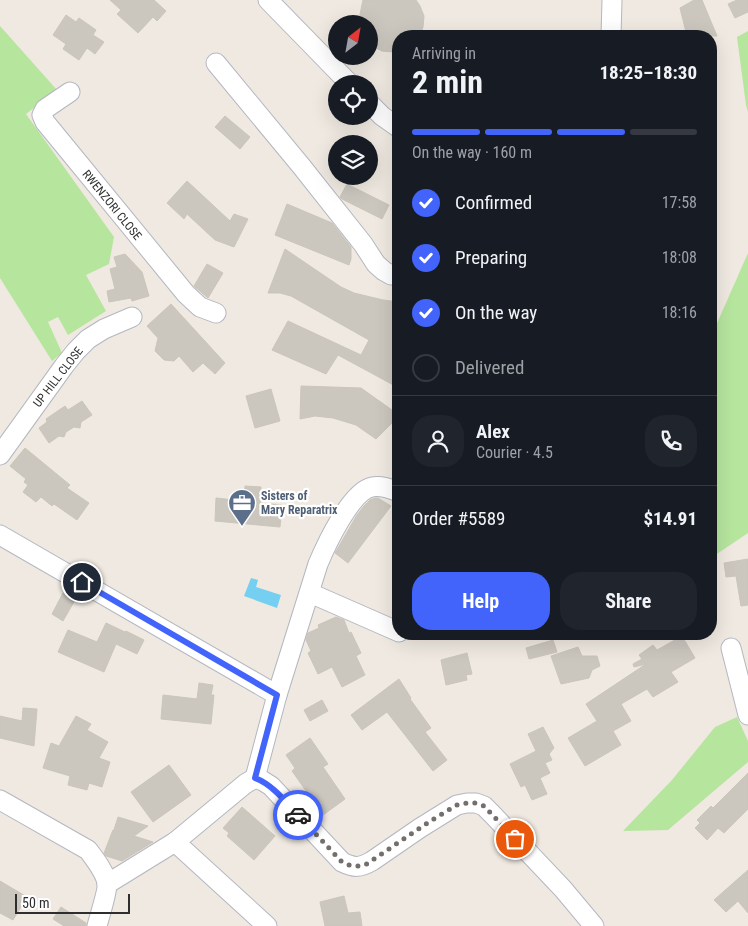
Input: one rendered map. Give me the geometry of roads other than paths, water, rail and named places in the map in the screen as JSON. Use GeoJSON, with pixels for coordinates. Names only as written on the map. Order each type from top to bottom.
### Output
{"type":"FeatureCollection","features":[{"type":"Feature","properties":{"kind":"street"},"geometry":{"type":"LineString","coordinates":[[268,0],[341,75]]}},
{"type":"Feature","properties":{"kind":"street"},"geometry":{"type":"LineString","coordinates":[[611,30],[612,0]]}},
{"type":"Feature","properties":{"kind":"street"},"geometry":{"type":"LineString","coordinates":[[216,63],[319,188],[363,244],[376,264],[392,275]]}},
{"type":"Feature","properties":{"kind":"street","name":"RWENZORI CLOSE"},"geometry":{"type":"LineString","coordinates":[[70,92],[45,109],[42,115],[45,122],[186,294],[200,307],[216,314]]}},
{"type":"Feature","properties":{"kind":"street"},"geometry":{"type":"LineString","coordinates":[[378,112],[392,123]]}},
{"type":"Feature","properties":{"kind":"street","name":"UP HILL CLOSE"},"geometry":{"type":"LineString","coordinates":[[0,456],[76,351],[88,339],[104,329],[132,317]]}},
{"type":"Feature","properties":{"kind":"street"},"geometry":{"type":"LineString","coordinates":[[107,884],[175,842],[245,784],[255,778],[277,695],[318,564],[326,545],[354,500],[362,492],[373,487],[392,490]]}},
{"type":"Feature","properties":{"kind":"street"},"geometry":{"type":"LineString","coordinates":[[0,535],[277,695]]}},
{"type":"Feature","properties":{"kind":"street"},"geometry":{"type":"LineString","coordinates":[[310,593],[392,629]]}},
{"type":"Feature","properties":{"kind":"street"},"geometry":{"type":"LineString","coordinates":[[731,648],[748,715]]}},
{"type":"Feature","properties":{"kind":"street"},"geometry":{"type":"LineString","coordinates":[[255,778],[270,786],[342,862],[350,866],[365,865],[457,805],[476,803],[484,806],[563,889],[594,926]]}},
{"type":"Feature","properties":{"kind":"street"},"geometry":{"type":"LineString","coordinates":[[0,800],[88,850],[100,867],[107,884],[97,926]]}},
{"type":"Feature","properties":{"kind":"street"},"geometry":{"type":"LineString","coordinates":[[175,842],[267,926]]}},
{"type":"Feature","properties":{"kind":"water"},"geometry":{"type":"Polygon","coordinates":[[[251,578],[258,580],[256,587],[281,595],[277,608],[244,596],[251,578]]]}},
{"type":"Feature","properties":{"kind":"place","name":"Sisters of Mary Reparatrix"},"geometry":{"type":"Point","coordinates":[242,527]}}]}
